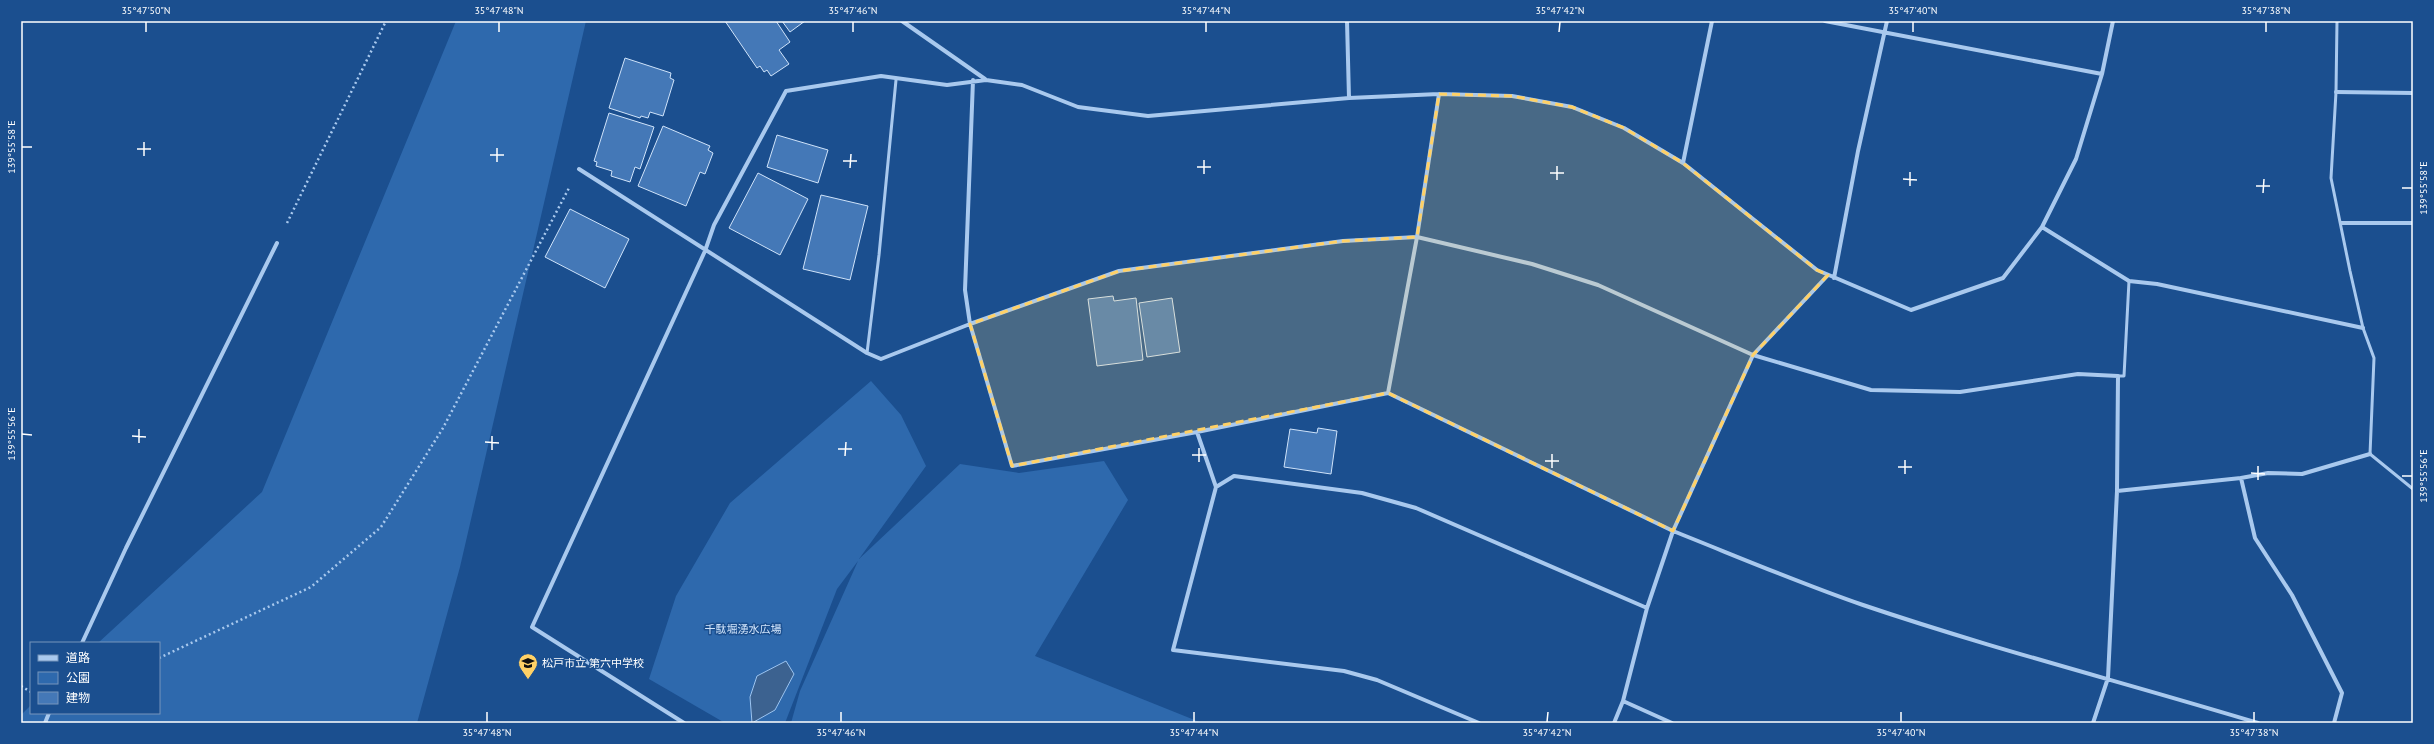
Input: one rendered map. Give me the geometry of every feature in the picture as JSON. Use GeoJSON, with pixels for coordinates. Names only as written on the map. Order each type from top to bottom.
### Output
{"type":"FeatureCollection","features":[{"type":"Feature","properties":{"kind":"street"},"geometry":{"type":"LineString","coordinates":[[902,21],[986,80]]}},
{"type":"Feature","properties":{"kind":"street"},"geometry":{"type":"LineString","coordinates":[[1347,21],[1349,98]]}},
{"type":"Feature","properties":{"kind":"street"},"geometry":{"type":"LineString","coordinates":[[1683,163],[1712,21]]}},
{"type":"Feature","properties":{"kind":"street"},"geometry":{"type":"LineString","coordinates":[[1825,21],[2102,74]]}},
{"type":"Feature","properties":{"kind":"street"},"geometry":{"type":"LineString","coordinates":[[1834,278],[1858,151],[1887,21]]}},
{"type":"Feature","properties":{"kind":"street"},"geometry":{"type":"LineString","coordinates":[[684,723],[532,627],[705,251],[714,225],[786,91],[881,76],[896,80],[947,85],[973,80],[986,80],[1022,85],[1078,107],[1148,116],[1349,98],[1439,94],[1512,96],[1572,107],[1624,128],[1683,163],[1817,270],[1911,310],[2004,278],[2042,227],[2076,159],[2102,74],[2113,21]]}},
{"type":"Feature","properties":{"kind":"street"},"geometry":{"type":"LineString","coordinates":[[973,80],[965,290],[970,324],[1012,466],[1197,432],[1388,392],[1673,531],[1862,604],[1979,643],[2108,678],[2258,723]]}},
{"type":"Feature","properties":{"kind":"street"},"geometry":{"type":"LineString","coordinates":[[2336,92],[2413,93]]}},
{"type":"Feature","properties":{"kind":"street"},"geometry":{"type":"LineString","coordinates":[[1388,392],[1417,237],[1439,94]]}},
{"type":"Feature","properties":{"kind":"street"},"geometry":{"type":"LineString","coordinates":[[579,169],[705,251],[867,353],[881,359],[970,324],[1119,271],[1343,241],[1417,237],[1526,262],[1598,285],[1753,355],[1870,390],[1960,392],[2078,374],[2118,376],[2117,491],[2108,678],[2093,723]]}},
{"type":"Feature","properties":{"kind":"street"},"geometry":{"type":"LineString","coordinates":[[2341,223],[2413,223]]}},
{"type":"Feature","properties":{"kind":"street"},"geometry":{"type":"LineString","coordinates":[[2042,227],[2129,281],[2157,284],[2363,328]]}},
{"type":"Feature","properties":{"kind":"street"},"geometry":{"type":"LineString","coordinates":[[82,642],[126,548],[277,243]]}},
{"type":"Feature","properties":{"kind":"street"},"geometry":{"type":"LineString","coordinates":[[1614,723],[1623,701],[1647,608],[1673,531],[1753,355],[1828,275]]}},
{"type":"Feature","properties":{"kind":"street"},"geometry":{"type":"LineString","coordinates":[[1197,432],[1216,488],[1173,650],[1344,671],[1377,680],[1479,723]]}},
{"type":"Feature","properties":{"kind":"street"},"geometry":{"type":"LineString","coordinates":[[2117,491],[2241,478],[2268,473],[2302,474],[2370,454]]}},
{"type":"Feature","properties":{"kind":"street"},"geometry":{"type":"LineString","coordinates":[[1216,488],[1234,476],[1362,493],[1408,506],[1647,608]]}},
{"type":"Feature","properties":{"kind":"street"},"geometry":{"type":"LineString","coordinates":[[2241,478],[2255,538],[2292,595],[2342,693],[2334,723]]}},
{"type":"Feature","properties":{"kind":"street"},"geometry":{"type":"LineString","coordinates":[[1623,701],[1672,723]]}},
{"type":"Feature","properties":{"kind":"lane"},"geometry":{"type":"LineString","coordinates":[[2337,21],[2336,92],[2331,178],[2363,328],[2374,358],[2370,454],[2413,489]]}},
{"type":"Feature","properties":{"kind":"lane"},"geometry":{"type":"LineString","coordinates":[[867,353],[879,255],[896,80]]}},
{"type":"Feature","properties":{"kind":"lane"},"geometry":{"type":"LineString","coordinates":[[2118,376],[2124,376],[2129,281]]}},
{"type":"Feature","properties":{"kind":"path"},"geometry":{"type":"LineString","coordinates":[[277,243],[386,21]]}},
{"type":"Feature","properties":{"kind":"path"},"geometry":{"type":"LineString","coordinates":[[160,658],[311,587],[381,527],[443,428],[579,169]]}},
{"type":"Feature","properties":{"kind":"path"},"geometry":{"type":"LineString","coordinates":[[21,686],[30,691]]}},
{"type":"Feature","properties":{"kind":"highlighted area"},"geometry":{"type":"Polygon","coordinates":[[[1439,94],[1512,96],[1572,107],[1624,128],[1683,163],[1817,270],[1828,275],[1753,355],[1673,531],[1388,393],[1012,466],[970,324],[1119,271],[1343,241],[1417,237],[1439,94]]]}},
{"type":"Feature","properties":{"kind":"green space"},"geometry":{"type":"Polygon","coordinates":[[[456,21],[586,21],[460,567],[417,723],[21,723],[21,715],[30,706],[30,714],[160,714],[160,642],[99,642],[262,492],[456,21]]]}},
{"type":"Feature","properties":{"kind":"green space","name":"千駄堀湧水広場"},"geometry":{"type":"Polygon","coordinates":[[[871,381],[901,415],[926,466],[859,559],[960,464],[1019,473],[1104,461],[1128,500],[1035,656],[1202,723],[791,723],[800,691],[858,561],[837,589],[785,723],[725,723],[649,679],[676,596],[730,503],[871,381]]]}},
{"type":"Feature","properties":{"kind":"shaded area"},"geometry":{"type":"Polygon","coordinates":[[[786,661],[794,674],[775,710],[752,723],[750,697],[757,676],[786,661]]]}},
{"type":"Feature","properties":{"kind":"building"},"geometry":{"type":"Polygon","coordinates":[[[725,21],[776,21],[790,42],[779,50],[789,64],[771,76],[767,70],[764,72],[760,66],[757,68],[725,21]]]}},
{"type":"Feature","properties":{"kind":"building"},"geometry":{"type":"Polygon","coordinates":[[[782,21],[805,21],[790,32],[782,21]]]}},
{"type":"Feature","properties":{"kind":"building"},"geometry":{"type":"Polygon","coordinates":[[[625,58],[671,73],[670,78],[674,80],[663,116],[650,112],[648,118],[641,116],[640,118],[609,108],[625,58]]]}},
{"type":"Feature","properties":{"kind":"building"},"geometry":{"type":"Polygon","coordinates":[[[609,113],[654,127],[640,169],[635,167],[630,182],[611,176],[612,171],[596,166],[597,162],[594,161],[609,113]]]}},
{"type":"Feature","properties":{"kind":"building"},"geometry":{"type":"Polygon","coordinates":[[[663,126],[710,146],[708,150],[713,153],[705,174],[700,172],[686,206],[638,186],[663,126]]]}},
{"type":"Feature","properties":{"kind":"building"},"geometry":{"type":"Polygon","coordinates":[[[777,135],[828,150],[818,183],[767,167],[777,135]]]}},
{"type":"Feature","properties":{"kind":"building"},"geometry":{"type":"Polygon","coordinates":[[[758,173],[808,199],[780,255],[729,228],[758,173]]]}},
{"type":"Feature","properties":{"kind":"building"},"geometry":{"type":"Polygon","coordinates":[[[821,195],[868,206],[850,280],[803,269],[821,195]]]}},
{"type":"Feature","properties":{"kind":"building"},"geometry":{"type":"Polygon","coordinates":[[[570,209],[629,239],[605,288],[545,257],[570,209]]]}},
{"type":"Feature","properties":{"kind":"building"},"geometry":{"type":"Polygon","coordinates":[[[1113,296],[1114,301],[1136,298],[1143,360],[1097,366],[1088,299],[1113,296]]]}},
{"type":"Feature","properties":{"kind":"building"},"geometry":{"type":"Polygon","coordinates":[[[1172,298],[1180,352],[1147,357],[1139,303],[1172,298]]]}},
{"type":"Feature","properties":{"kind":"building"},"geometry":{"type":"Polygon","coordinates":[[[1318,428],[1337,431],[1331,474],[1284,467],[1290,429],[1317,433],[1318,428]]]}},
{"type":"Feature","properties":{"kind":"place","name":"松戸市立 第六中学校"},"geometry":{"type":"Point","coordinates":[528,680]}}]}
